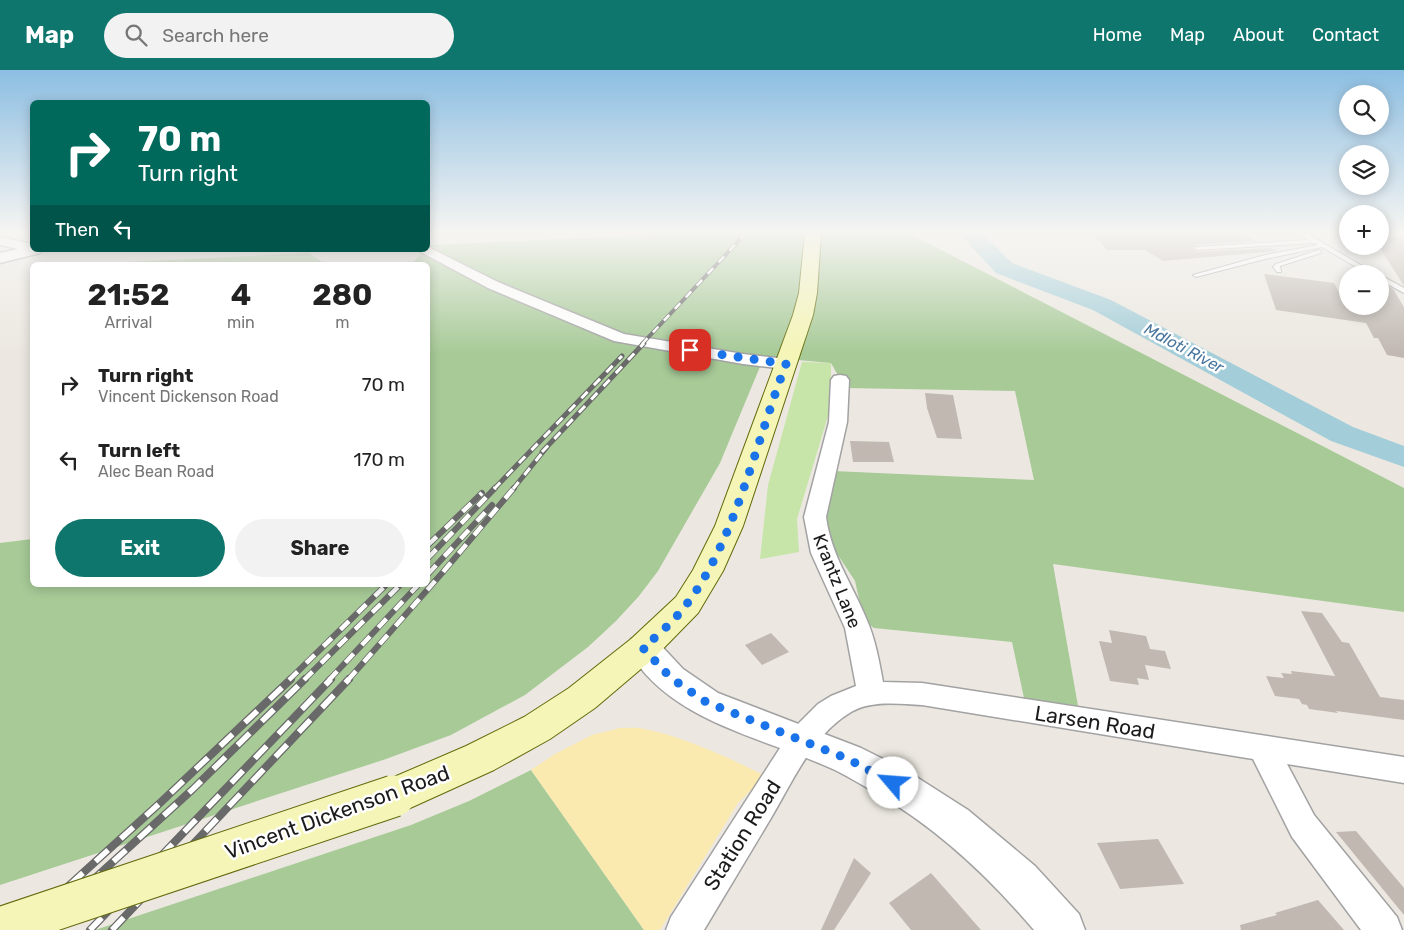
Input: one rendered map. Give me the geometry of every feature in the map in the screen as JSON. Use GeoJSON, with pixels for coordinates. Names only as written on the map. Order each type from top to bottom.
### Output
{"type":"FeatureCollection","features":[{"type":"Feature","properties":{"kind":"main road","name":"Vincent Dickenson Road"},"geometry":{"type":"LineString","coordinates":[[0,928],[394,796],[480,758],[537,728],[582,698],[643,648],[686,605],[708,571],[729,526],[803,315],[810,273]]}},
{"type":"Feature","properties":{"kind":"street"},"geometry":{"type":"LineString","coordinates":[[470,273],[620,338],[743,359],[786,364]]}},
{"type":"Feature","properties":{"kind":"street","name":"Krantz Lane"},"geometry":{"type":"LineString","coordinates":[[840,380],[838,422],[815,517],[816,529],[821,549],[849,607],[861,639],[866,657],[871,693]]}},
{"type":"Feature","properties":{"kind":"street"},"geometry":{"type":"LineString","coordinates":[[643,648],[671,678],[706,702],[761,726],[848,759],[893,783],[954,823],[1020,881],[1063,930]]}},
{"type":"Feature","properties":{"kind":"street","name":"Larsen Road"},"geometry":{"type":"LineString","coordinates":[[801,740],[820,717],[834,707],[852,698],[871,693],[888,692],[922,694],[1404,770]]}},
{"type":"Feature","properties":{"kind":"street","name":"Station Road"},"geometry":{"type":"LineString","coordinates":[[684,930],[801,740]]}},
{"type":"Feature","properties":{"kind":"street"},"geometry":{"type":"LineString","coordinates":[[1263,748],[1303,826],[1384,930]]}},
{"type":"Feature","properties":{"kind":"lane"},"geometry":{"type":"LineString","coordinates":[[1196,275],[1203,273]]}},
{"type":"Feature","properties":{"kind":"lane"},"geometry":{"type":"LineString","coordinates":[[1389,283],[1404,291]]}},
{"type":"Feature","properties":{"kind":"green space"},"geometry":{"type":"Polygon","coordinates":[[[430,273],[986,273],[1404,488],[1404,612],[1053,564],[1078,706],[1024,698],[1012,642],[874,628],[864,621],[855,581],[832,546],[826,511],[833,471],[1034,480],[1015,391],[845,388],[831,363],[764,357],[720,463],[658,571],[639,596],[616,621],[588,647],[525,695],[451,735],[386,759],[0,885],[0,543],[30,539],[30,587],[430,587],[430,273]]]}},
{"type":"Feature","properties":{"kind":"green space"},"geometry":{"type":"Polygon","coordinates":[[[802,362],[831,363],[831,406],[797,519],[799,552],[760,559],[768,485],[802,362]]]}},
{"type":"Feature","properties":{"kind":"green space"},"geometry":{"type":"Polygon","coordinates":[[[531,770],[644,930],[95,930],[411,825],[469,801],[531,770]]]}},
{"type":"Feature","properties":{"kind":"sand"},"geometry":{"type":"Polygon","coordinates":[[[620,728],[641,728],[673,736],[722,755],[765,776],[738,803],[660,930],[644,930],[531,770],[555,754],[592,735],[620,728]]]}},
{"type":"Feature","properties":{"kind":"building"},"geometry":{"type":"Polygon","coordinates":[[[1396,273],[1404,273],[1404,286],[1396,273]]]}},
{"type":"Feature","properties":{"kind":"building"},"geometry":{"type":"Polygon","coordinates":[[[1264,274],[1334,283],[1339,293],[1339,315],[1389,315],[1389,287],[1393,289],[1404,307],[1404,358],[1387,355],[1378,338],[1374,338],[1366,323],[1276,310],[1264,274]]]}},
{"type":"Feature","properties":{"kind":"building"},"geometry":{"type":"Polygon","coordinates":[[[925,393],[953,395],[962,439],[937,438],[927,408],[925,393]]]}},
{"type":"Feature","properties":{"kind":"building"},"geometry":{"type":"Polygon","coordinates":[[[850,441],[889,442],[894,462],[853,462],[850,441]]]}},
{"type":"Feature","properties":{"kind":"building"},"geometry":{"type":"Polygon","coordinates":[[[1301,611],[1322,613],[1342,642],[1349,643],[1380,697],[1404,700],[1404,720],[1309,709],[1299,699],[1275,696],[1266,676],[1284,678],[1281,673],[1292,674],[1291,671],[1335,676],[1301,611]]]}},
{"type":"Feature","properties":{"kind":"building"},"geometry":{"type":"Polygon","coordinates":[[[1109,630],[1146,636],[1150,649],[1165,651],[1171,669],[1145,665],[1149,680],[1137,678],[1139,685],[1110,681],[1099,641],[1112,643],[1109,630]]]}},
{"type":"Feature","properties":{"kind":"building"},"geometry":{"type":"Polygon","coordinates":[[[771,633],[789,652],[762,665],[745,645],[771,633]]]}},
{"type":"Feature","properties":{"kind":"building"},"geometry":{"type":"Polygon","coordinates":[[[1356,831],[1404,888],[1404,915],[1336,832],[1356,831]]]}},
{"type":"Feature","properties":{"kind":"building"},"geometry":{"type":"Polygon","coordinates":[[[1158,839],[1184,884],[1120,889],[1097,843],[1158,839]]]}},
{"type":"Feature","properties":{"kind":"building"},"geometry":{"type":"Polygon","coordinates":[[[854,858],[871,873],[834,930],[821,930],[854,858]]]}},
{"type":"Feature","properties":{"kind":"building"},"geometry":{"type":"Polygon","coordinates":[[[931,873],[981,930],[911,930],[889,903],[931,873]]]}},
{"type":"Feature","properties":{"kind":"building"},"geometry":{"type":"Polygon","coordinates":[[[1318,900],[1344,930],[1241,930],[1240,925],[1277,915],[1275,913],[1318,900]]]}},
{"type":"Feature","properties":{"kind":"waterway","name":"Mdloti River"},"geometry":{"type":"LineString","coordinates":[[1018,273],[1102,305],[1342,434],[1404,457]]}},
{"type":"Feature","properties":{"kind":"railway"},"geometry":{"type":"LineString","coordinates":[[642,344],[708,273]]}},
{"type":"Feature","properties":{"kind":"railway"},"geometry":{"type":"LineString","coordinates":[[542,452],[644,343]]}},
{"type":"Feature","properties":{"kind":"railway"},"geometry":{"type":"LineString","coordinates":[[494,489],[622,356]]}},
{"type":"Feature","properties":{"kind":"railway"},"geometry":{"type":"LineString","coordinates":[[513,489],[547,447]]}},
{"type":"Feature","properties":{"kind":"railway"},"geometry":{"type":"LineString","coordinates":[[430,556],[495,488]]}},
{"type":"Feature","properties":{"kind":"railway"},"geometry":{"type":"LineString","coordinates":[[430,587],[514,488]]}},
{"type":"Feature","properties":{"kind":"railway"},"geometry":{"type":"LineString","coordinates":[[430,543],[482,493]]}},
{"type":"Feature","properties":{"kind":"railway"},"geometry":{"type":"LineString","coordinates":[[430,572],[492,505]]}},
{"type":"Feature","properties":{"kind":"railway"},"geometry":{"type":"LineString","coordinates":[[289,680],[384,587]]}},
{"type":"Feature","properties":{"kind":"railway"},"geometry":{"type":"LineString","coordinates":[[304,680],[398,587]]}},
{"type":"Feature","properties":{"kind":"railway"},"geometry":{"type":"LineString","coordinates":[[329,680],[416,587]]}},
{"type":"Feature","properties":{"kind":"railway"},"geometry":{"type":"LineString","coordinates":[[348,680],[430,587]]}},
{"type":"Feature","properties":{"kind":"railway"},"geometry":{"type":"LineString","coordinates":[[20,930],[160,803],[291,679]]}},
{"type":"Feature","properties":{"kind":"railway"},"geometry":{"type":"LineString","coordinates":[[38,930],[193,789],[305,679]]}},
{"type":"Feature","properties":{"kind":"railway"},"geometry":{"type":"LineString","coordinates":[[90,930],[331,679]]}},
{"type":"Feature","properties":{"kind":"railway"},"geometry":{"type":"LineString","coordinates":[[112,930],[349,679]]}},
{"type":"Feature","properties":{"kind":"route"},"geometry":{"type":"LineString","coordinates":[[690,350],[786,364],[729,526],[708,571],[686,605],[643,648],[671,678],[706,702],[761,726],[848,759],[893,783]]}}]}
